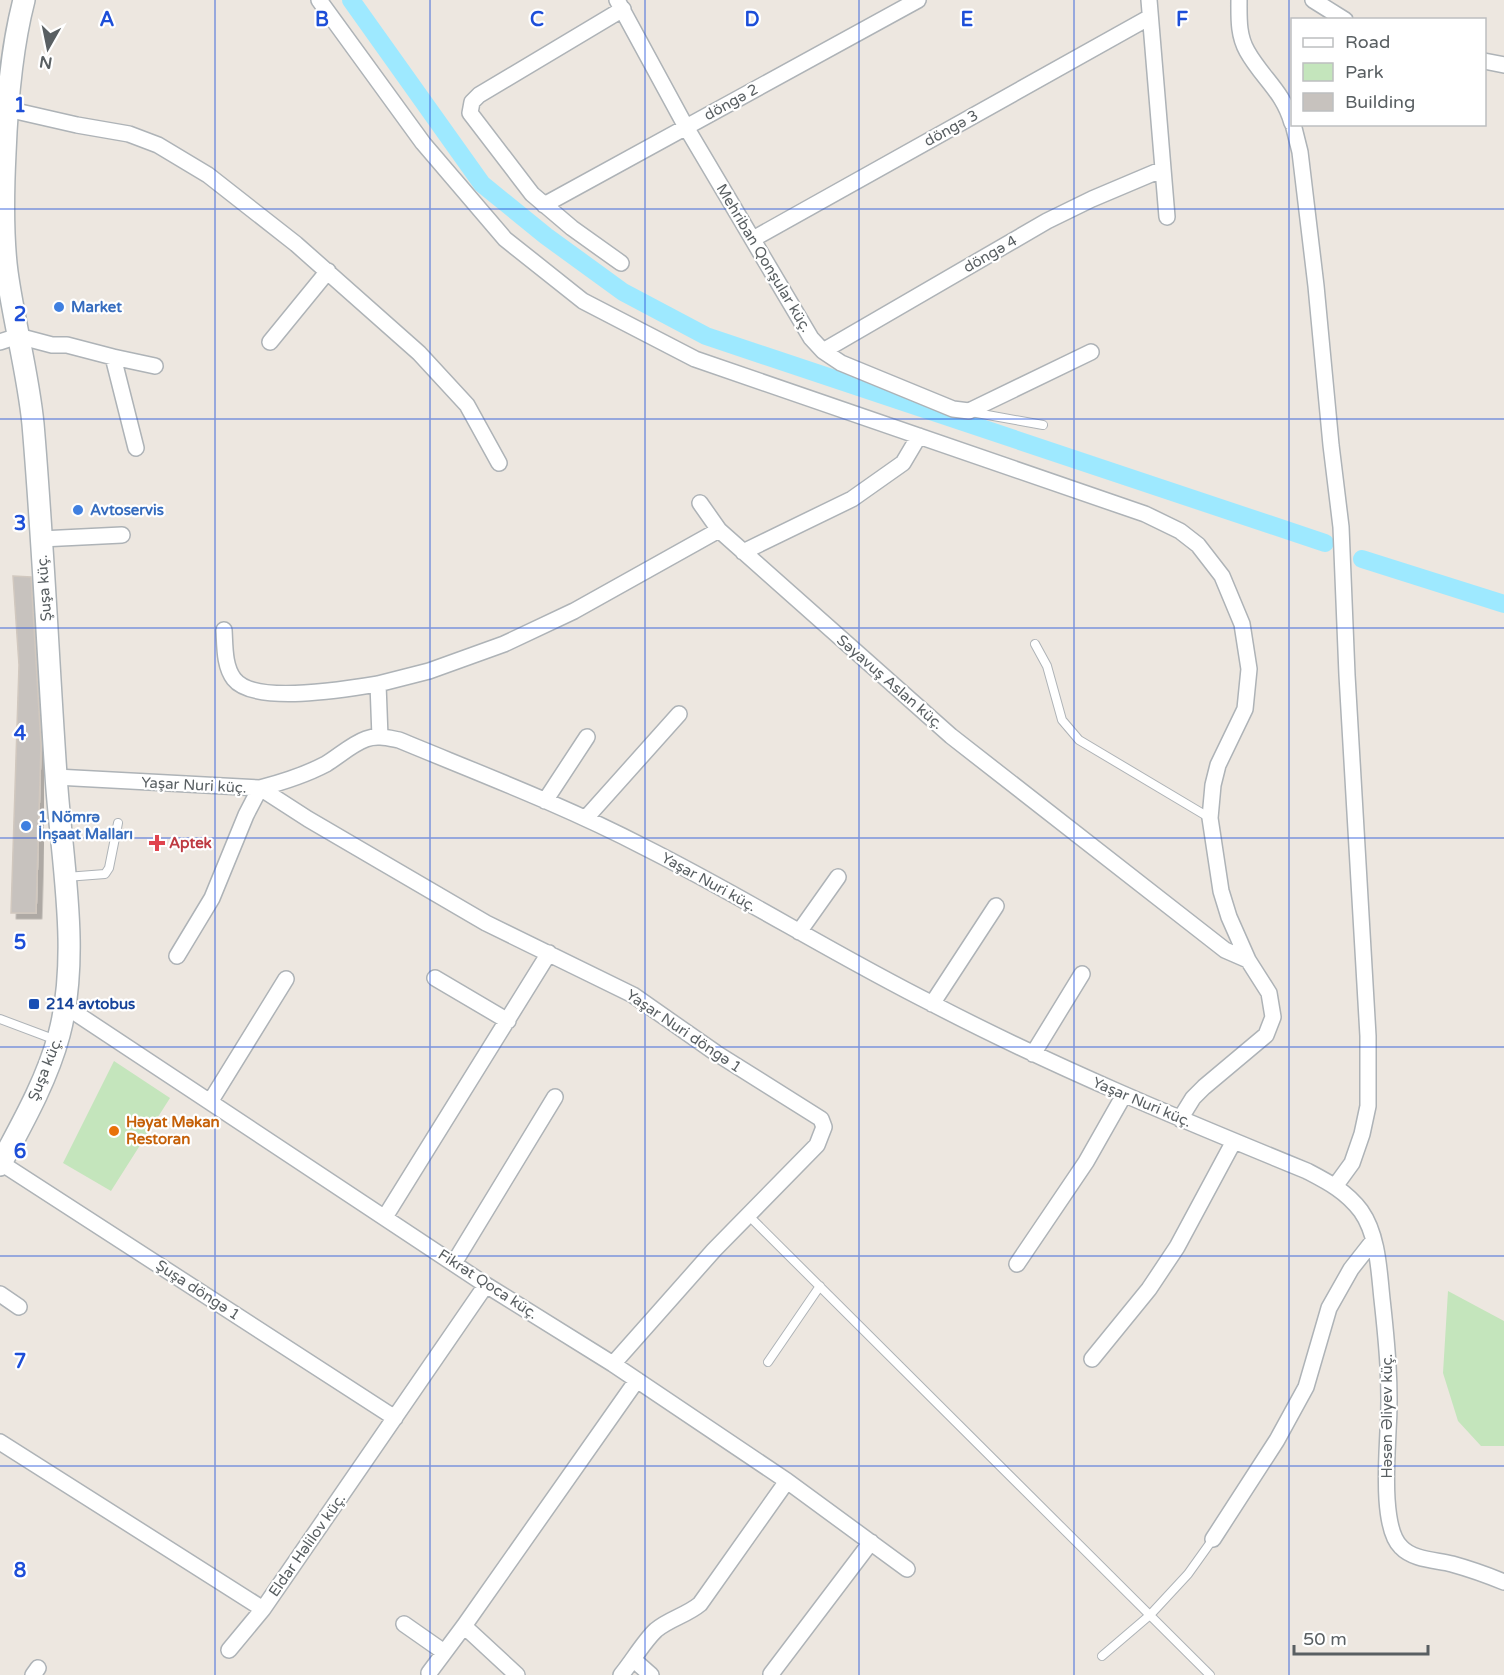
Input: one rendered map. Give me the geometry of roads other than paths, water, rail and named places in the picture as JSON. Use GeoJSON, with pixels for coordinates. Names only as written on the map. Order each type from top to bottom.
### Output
{"type":"FeatureCollection","features":[{"type":"Feature","properties":{"kind":"street","name":"Şuşa küç."},"geometry":{"type":"LineString","coordinates":[[1,1164],[32,1102],[57,1041],[65,1006],[68,964],[32,420],[9,339],[3,270],[7,109],[24,0]]}},
{"type":"Feature","properties":{"kind":"street"},"geometry":{"type":"LineString","coordinates":[[319,0],[423,143],[505,239],[583,301],[695,359],[1145,514],[1180,531],[1198,545],[1222,576],[1242,624],[1249,669],[1245,709],[1218,765],[1213,785],[1210,818],[1221,891],[1228,917],[1248,960],[1269,993],[1273,1017],[1266,1035],[1203,1087],[1180,1119]]}},
{"type":"Feature","properties":{"kind":"street","name":"döngə 2"},"geometry":{"type":"LineString","coordinates":[[544,205],[918,0]]}},
{"type":"Feature","properties":{"kind":"street"},"geometry":{"type":"LineString","coordinates":[[1149,0],[1167,217]]}},
{"type":"Feature","properties":{"kind":"street"},"geometry":{"type":"LineString","coordinates":[[1239,0],[1239,30],[1247,52],[1281,94],[1291,119]]}},
{"type":"Feature","properties":{"kind":"street"},"geometry":{"type":"LineString","coordinates":[[1313,0],[1342,18]]}},
{"type":"Feature","properties":{"kind":"street"},"geometry":{"type":"LineString","coordinates":[[620,5],[479,95],[472,102],[470,113],[479,128],[532,194],[572,228],[621,263]]}},
{"type":"Feature","properties":{"kind":"street","name":"Mehriban Qonşular küç."},"geometry":{"type":"LineString","coordinates":[[620,5],[686,127],[811,338],[823,351],[841,363],[953,409],[969,411]]}},
{"type":"Feature","properties":{"kind":"street","name":"döngə 3"},"geometry":{"type":"LineString","coordinates":[[753,239],[1150,17]]}},
{"type":"Feature","properties":{"kind":"street"},"geometry":{"type":"LineString","coordinates":[[1486,61],[1504,65]]}},
{"type":"Feature","properties":{"kind":"street"},"geometry":{"type":"LineString","coordinates":[[7,109],[77,126],[129,134],[158,145],[208,175],[296,244],[419,353],[466,405],[499,463]]}},
{"type":"Feature","properties":{"kind":"street"},"geometry":{"type":"LineString","coordinates":[[1294,126],[1300,152],[1315,274],[1341,527],[1368,1036],[1368,1106],[1362,1134],[1352,1163],[1336,1185]]}},
{"type":"Feature","properties":{"kind":"street","name":"döngə 4"},"geometry":{"type":"LineString","coordinates":[[823,351],[1047,221],[1092,199],[1163,170]]}},
{"type":"Feature","properties":{"kind":"street"},"geometry":{"type":"LineString","coordinates":[[270,342],[328,271]]}},
{"type":"Feature","properties":{"kind":"street"},"geometry":{"type":"LineString","coordinates":[[9,339],[67,345],[155,366]]}},
{"type":"Feature","properties":{"kind":"street"},"geometry":{"type":"LineString","coordinates":[[969,411],[1091,352]]}},
{"type":"Feature","properties":{"kind":"street"},"geometry":{"type":"LineString","coordinates":[[112,357],[136,448]]}},
{"type":"Feature","properties":{"kind":"street"},"geometry":{"type":"LineString","coordinates":[[743,552],[852,499],[903,463],[920,436]]}},
{"type":"Feature","properties":{"kind":"street","name":"Səyavuş Aslan küç."},"geometry":{"type":"LineString","coordinates":[[700,503],[718,530],[951,736],[1225,950],[1248,960]]}},
{"type":"Feature","properties":{"kind":"street"},"geometry":{"type":"LineString","coordinates":[[224,630],[227,664],[232,677],[240,686],[284,693],[321,693],[378,684],[429,671],[504,644],[574,611],[718,530]]}},
{"type":"Feature","properties":{"kind":"street"},"geometry":{"type":"LineString","coordinates":[[41,538],[122,535]]}},
{"type":"Feature","properties":{"kind":"street"},"geometry":{"type":"LineString","coordinates":[[378,684],[380,736]]}},
{"type":"Feature","properties":{"kind":"street"},"geometry":{"type":"LineString","coordinates":[[586,818],[679,714]]}},
{"type":"Feature","properties":{"kind":"street","name":"Yaşar Nuri küç."},"geometry":{"type":"LineString","coordinates":[[56,777],[260,788],[303,775],[365,739],[380,736],[399,740],[586,818],[646,847],[932,1004],[1033,1054],[1336,1185]]}},
{"type":"Feature","properties":{"kind":"street"},"geometry":{"type":"LineString","coordinates":[[545,801],[587,737]]}},
{"type":"Feature","properties":{"kind":"street"},"geometry":{"type":"LineString","coordinates":[[177,956],[212,898],[246,815],[260,788]]}},
{"type":"Feature","properties":{"kind":"street","name":"Yaşar Nuri döngə 1"},"geometry":{"type":"LineString","coordinates":[[260,788],[486,923],[633,995],[716,1053],[821,1119],[824,1127],[817,1145],[747,1214],[613,1364]]}},
{"type":"Feature","properties":{"kind":"street"},"geometry":{"type":"LineString","coordinates":[[799,932],[838,878]]}},
{"type":"Feature","properties":{"kind":"street"},"geometry":{"type":"LineString","coordinates":[[932,1004],[996,906]]}},
{"type":"Feature","properties":{"kind":"street"},"geometry":{"type":"LineString","coordinates":[[385,1216],[549,954]]}},
{"type":"Feature","properties":{"kind":"street"},"geometry":{"type":"LineString","coordinates":[[1033,1054],[1082,974]]}},
{"type":"Feature","properties":{"kind":"street"},"geometry":{"type":"LineString","coordinates":[[210,1102],[286,978]]}},
{"type":"Feature","properties":{"kind":"street"},"geometry":{"type":"LineString","coordinates":[[435,978],[508,1021]]}},
{"type":"Feature","properties":{"kind":"street","name":"Fikrət Qoca küç."},"geometry":{"type":"LineString","coordinates":[[65,1006],[486,1285],[637,1380],[787,1481],[907,1569]]}},
{"type":"Feature","properties":{"kind":"street"},"geometry":{"type":"LineString","coordinates":[[1017,1264],[1086,1162],[1124,1095]]}},
{"type":"Feature","properties":{"kind":"street"},"geometry":{"type":"LineString","coordinates":[[454,1263],[555,1097]]}},
{"type":"Feature","properties":{"kind":"street"},"geometry":{"type":"LineString","coordinates":[[1092,1359],[1149,1289],[1177,1247],[1234,1141]]}},
{"type":"Feature","properties":{"kind":"street","name":"Şuşa döngə 1"},"geometry":{"type":"LineString","coordinates":[[1,1164],[395,1418]]}},
{"type":"Feature","properties":{"kind":"street","name":"Həsən Əliyev küç."},"geometry":{"type":"LineString","coordinates":[[1336,1185],[1362,1213],[1373,1241],[1389,1367],[1387,1506],[1394,1538],[1401,1548],[1415,1556],[1453,1564],[1504,1582]]}},
{"type":"Feature","properties":{"kind":"street"},"geometry":{"type":"LineString","coordinates":[[1213,1539],[1277,1440],[1306,1387],[1329,1308],[1351,1269],[1373,1241]]}},
{"type":"Feature","properties":{"kind":"street","name":"Eldar Həlilov küç."},"geometry":{"type":"LineString","coordinates":[[0,1442],[263,1609],[486,1285]]}},
{"type":"Feature","properties":{"kind":"street"},"geometry":{"type":"LineString","coordinates":[[0,1294],[19,1307]]}},
{"type":"Feature","properties":{"kind":"street"},"geometry":{"type":"LineString","coordinates":[[429,1673],[637,1380]]}},
{"type":"Feature","properties":{"kind":"street"},"geometry":{"type":"LineString","coordinates":[[621,1675],[654,1632],[666,1623],[692,1611],[700,1604],[787,1481]]}},
{"type":"Feature","properties":{"kind":"street"},"geometry":{"type":"LineString","coordinates":[[771,1674],[870,1542]]}},
{"type":"Feature","properties":{"kind":"street"},"geometry":{"type":"LineString","coordinates":[[230,1650],[263,1609]]}},
{"type":"Feature","properties":{"kind":"street"},"geometry":{"type":"LineString","coordinates":[[404,1624],[444,1652]]}},
{"type":"Feature","properties":{"kind":"street"},"geometry":{"type":"LineString","coordinates":[[464,1626],[517,1675]]}},
{"type":"Feature","properties":{"kind":"street"},"geometry":{"type":"LineString","coordinates":[[634,1660],[651,1675]]}},
{"type":"Feature","properties":{"kind":"lane"},"geometry":{"type":"LineString","coordinates":[[969,411],[1043,425]]}},
{"type":"Feature","properties":{"kind":"lane"},"geometry":{"type":"LineString","coordinates":[[1035,644],[1047,666],[1062,720],[1079,740],[1210,818]]}},
{"type":"Feature","properties":{"kind":"lane"},"geometry":{"type":"LineString","coordinates":[[64,877],[105,874],[109,867],[118,823]]}},
{"type":"Feature","properties":{"kind":"lane"},"geometry":{"type":"LineString","coordinates":[[0,1019],[57,1041]]}},
{"type":"Feature","properties":{"kind":"lane"},"geometry":{"type":"LineString","coordinates":[[747,1214],[1210,1675]]}},
{"type":"Feature","properties":{"kind":"lane"},"geometry":{"type":"LineString","coordinates":[[768,1362],[820,1286]]}},
{"type":"Feature","properties":{"kind":"lane"},"geometry":{"type":"LineString","coordinates":[[1102,1656],[1150,1615],[1188,1574],[1213,1539]]}},
{"type":"Feature","properties":{"kind":"waterway"},"geometry":{"type":"LineString","coordinates":[[351,0],[482,184],[546,236],[623,292],[706,336],[1325,543]]}},
{"type":"Feature","properties":{"kind":"waterway"},"geometry":{"type":"LineString","coordinates":[[1362,559],[1504,604]]}},
{"type":"Feature","properties":{"kind":"place","name":"Market"},"geometry":{"type":"Point","coordinates":[59,307]}},
{"type":"Feature","properties":{"kind":"place","name":"Avtoservis"},"geometry":{"type":"Point","coordinates":[78,510]}},
{"type":"Feature","properties":{"kind":"place","name":"1 Nömrə İnşaat Malları"},"geometry":{"type":"Point","coordinates":[26,826]}},
{"type":"Feature","properties":{"kind":"place","name":"Aptek"},"geometry":{"type":"Point","coordinates":[157,843]}},
{"type":"Feature","properties":{"kind":"place","name":"214 avtobus"},"geometry":{"type":"Point","coordinates":[34,1004]}},
{"type":"Feature","properties":{"kind":"place","name":"Həyat Məkan Restoran"},"geometry":{"type":"Point","coordinates":[114,1131]}}]}
